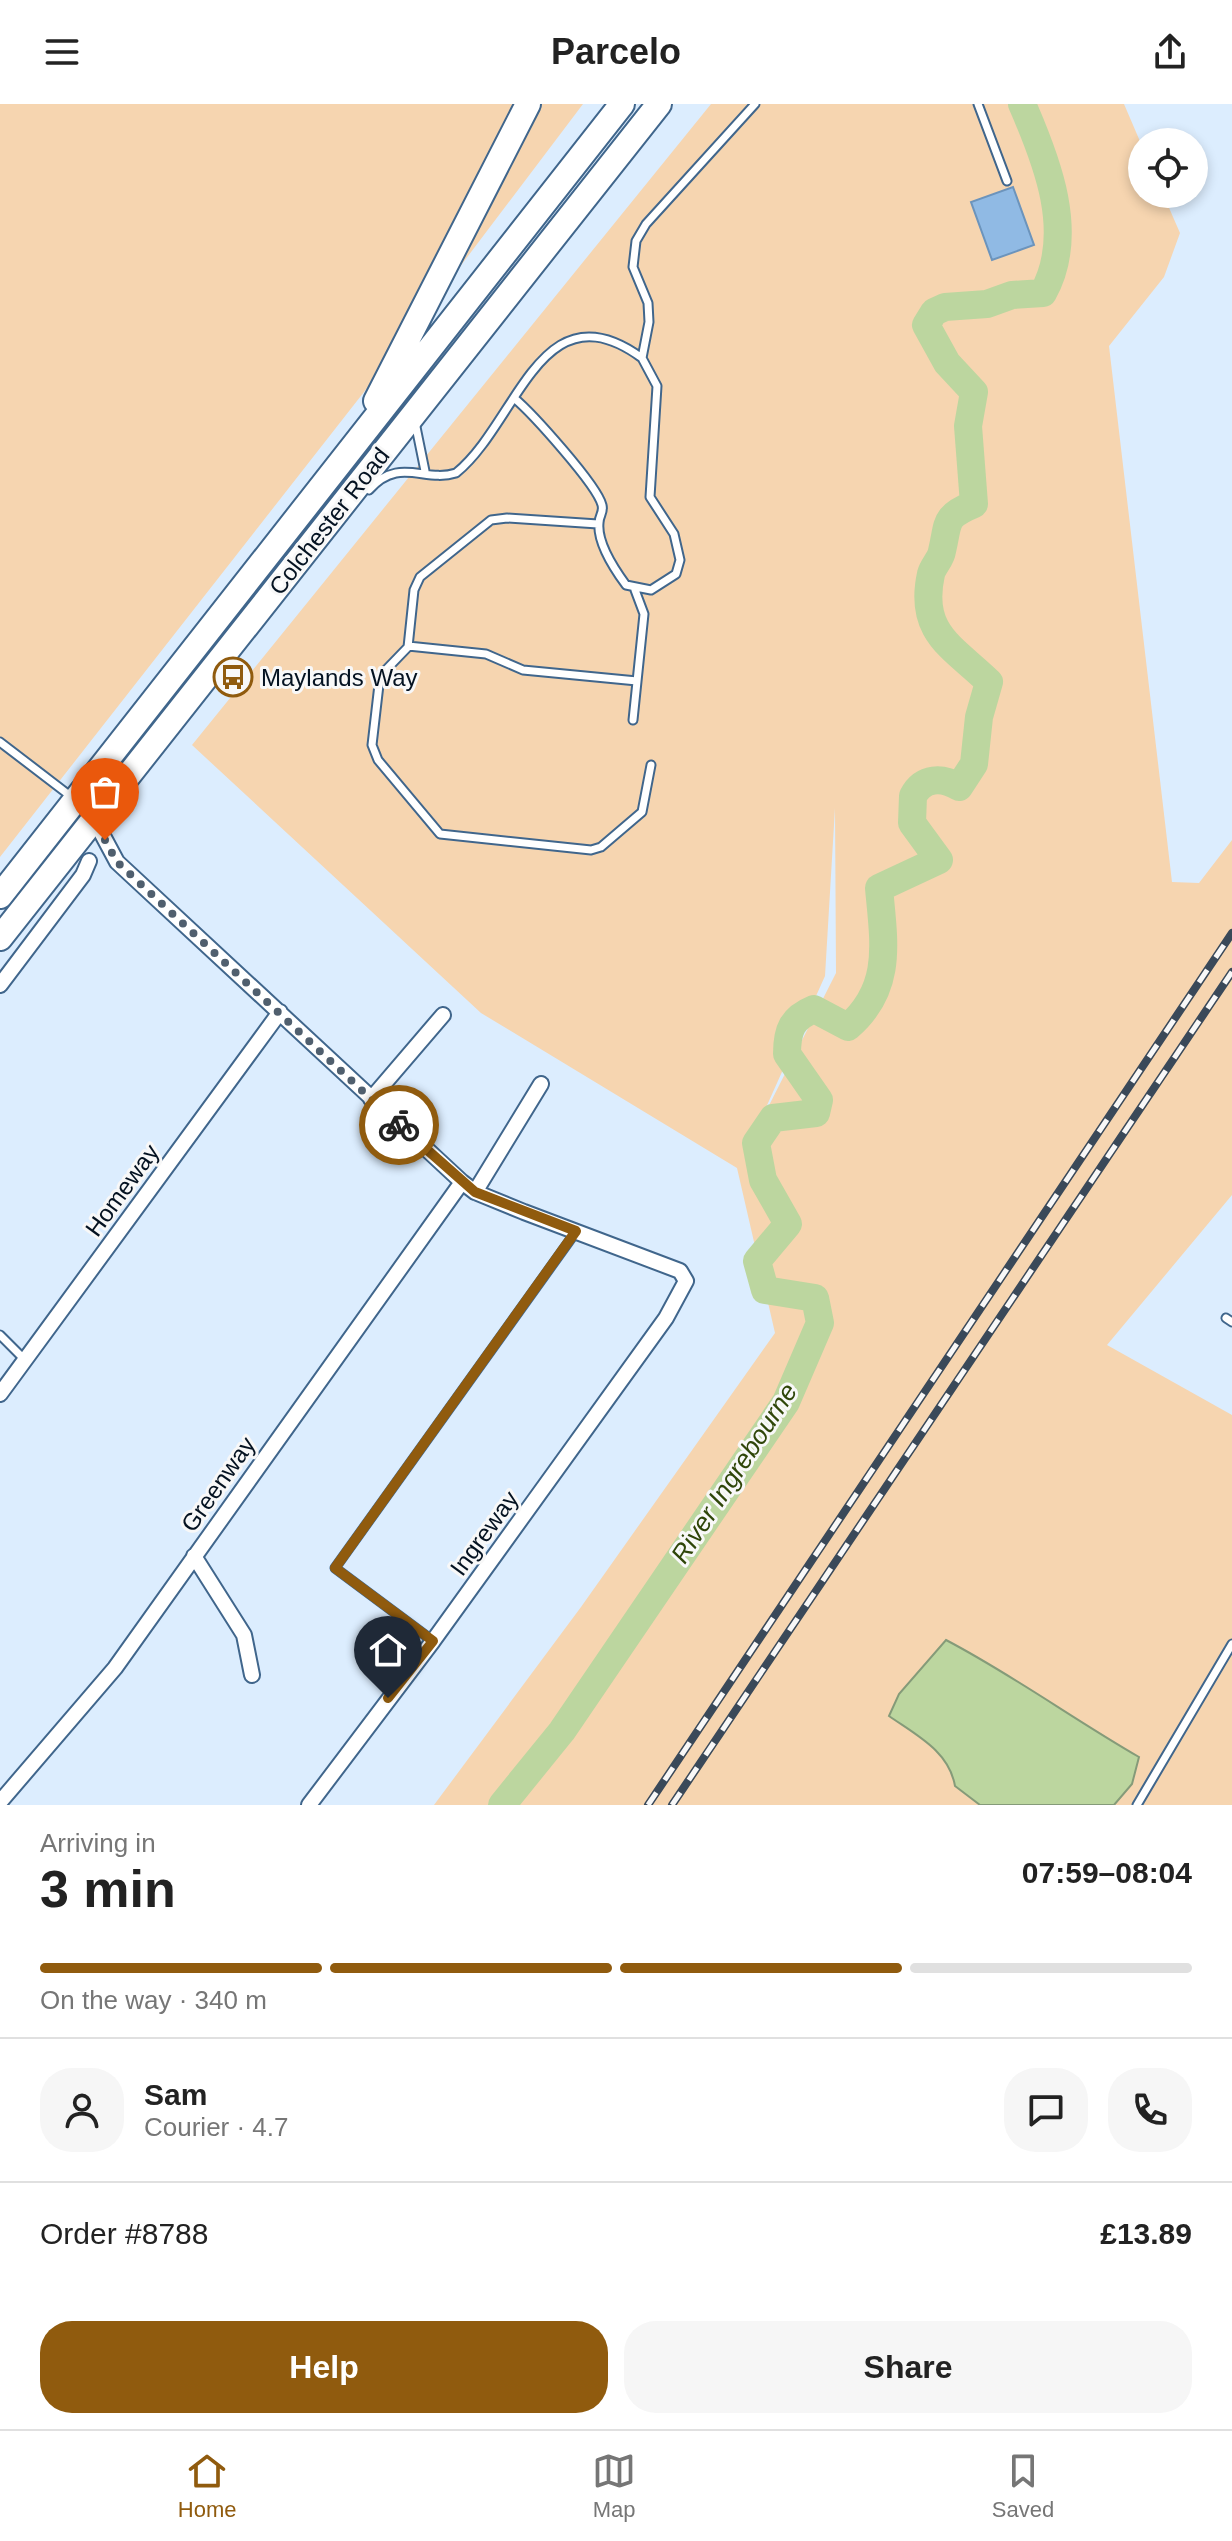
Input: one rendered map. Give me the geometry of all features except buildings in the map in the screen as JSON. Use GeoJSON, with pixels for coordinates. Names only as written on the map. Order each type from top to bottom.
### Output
{"type":"FeatureCollection","features":[{"type":"Feature","properties":{"kind":"highway"},"geometry":{"type":"LineString","coordinates":[[360,436],[416,318],[528,104]]}},
{"type":"Feature","properties":{"kind":"highway","name":"Colchester Road"},"geometry":{"type":"LineString","coordinates":[[0,896],[622,104]]}},
{"type":"Feature","properties":{"kind":"highway","name":"Colchester Road"},"geometry":{"type":"LineString","coordinates":[[0,938],[48,876],[101,818],[415,412],[659,104]]}},
{"type":"Feature","properties":{"kind":"street","name":"Colchester Road"},"geometry":{"type":"LineString","coordinates":[[0,985],[83,875],[91,860],[101,818]]}},
{"type":"Feature","properties":{"kind":"street"},"geometry":{"type":"LineString","coordinates":[[101,818],[117,862],[462,1182],[475,1192],[576,1231]]}},
{"type":"Feature","properties":{"kind":"street"},"geometry":{"type":"LineString","coordinates":[[48,876],[91,860],[117,862]]}},
{"type":"Feature","properties":{"kind":"street","name":"Homeway"},"geometry":{"type":"LineString","coordinates":[[0,1394],[280,1012]]}},
{"type":"Feature","properties":{"kind":"street"},"geometry":{"type":"LineString","coordinates":[[371,1099],[443,1015]]}},
{"type":"Feature","properties":{"kind":"street"},"geometry":{"type":"LineString","coordinates":[[475,1192],[541,1084]]}},
{"type":"Feature","properties":{"kind":"street","name":"Greenway"},"geometry":{"type":"LineString","coordinates":[[0,1804],[115,1668],[462,1182]]}},
{"type":"Feature","properties":{"kind":"street","name":"Ingreway"},"geometry":{"type":"LineString","coordinates":[[309,1805],[433,1641],[666,1318],[686,1281],[680,1271],[576,1231]]}},
{"type":"Feature","properties":{"kind":"street"},"geometry":{"type":"LineString","coordinates":[[194,1556],[244,1635],[252,1675]]}},
{"type":"Feature","properties":{"kind":"lane"},"geometry":{"type":"LineString","coordinates":[[642,358],[649,322],[648,303],[633,267],[636,241],[646,224],[755,104]]}},
{"type":"Feature","properties":{"kind":"lane"},"geometry":{"type":"LineString","coordinates":[[978,104],[1007,181]]}},
{"type":"Feature","properties":{"kind":"lane"},"geometry":{"type":"LineString","coordinates":[[362,497],[388,474],[425,471],[445,476],[463,467],[514,398],[554,348],[572,337],[606,337],[642,358],[657,386],[650,497],[674,534],[680,560],[676,574],[668,582],[651,590],[635,590],[626,585],[610,560],[598,524],[603,512],[598,494],[533,415],[514,398]]}},
{"type":"Feature","properties":{"kind":"lane"},"geometry":{"type":"LineString","coordinates":[[415,412],[417,444],[425,471]]}},
{"type":"Feature","properties":{"kind":"lane"},"geometry":{"type":"LineString","coordinates":[[598,524],[498,518],[484,524],[416,583],[408,646],[380,676],[372,745],[378,760],[440,834],[596,849],[642,812],[651,765]]}},
{"type":"Feature","properties":{"kind":"lane"},"geometry":{"type":"LineString","coordinates":[[293,569],[344,521]]}},
{"type":"Feature","properties":{"kind":"lane"},"geometry":{"type":"LineString","coordinates":[[633,720],[644,614],[635,590]]}},
{"type":"Feature","properties":{"kind":"lane"},"geometry":{"type":"LineString","coordinates":[[408,646],[486,654],[523,670],[637,681]]}},
{"type":"Feature","properties":{"kind":"lane"},"geometry":{"type":"LineString","coordinates":[[0,742],[75,799]]}},
{"type":"Feature","properties":{"kind":"lane"},"geometry":{"type":"LineString","coordinates":[[433,1641],[335,1568],[576,1231]]}},
{"type":"Feature","properties":{"kind":"lane"},"geometry":{"type":"LineString","coordinates":[[0,1335],[25,1360]]}},
{"type":"Feature","properties":{"kind":"lane"},"geometry":{"type":"LineString","coordinates":[[1137,1805],[1232,1644]]}},
{"type":"Feature","properties":{"kind":"shaded area"},"geometry":{"type":"Polygon","coordinates":[[[0,104],[583,104],[400,346],[0,857],[0,104]]]}},
{"type":"Feature","properties":{"kind":"shaded area"},"geometry":{"type":"Polygon","coordinates":[[[711,104],[1124,104],[1134,128],[1128,128],[1128,208],[1169,208],[1180,233],[1164,277],[1109,346],[1172,882],[1199,883],[1232,840],[1232,1195],[1107,1345],[1232,1415],[1232,1805],[434,1805],[581,1607],[775,1333],[737,1168],[481,1013],[192,745],[711,104]],[[835,808],[825,976],[751,1141],[836,973],[835,808]]]}},
{"type":"Feature","properties":{"kind":"shaded area"},"geometry":{"type":"Polygon","coordinates":[[[946,1640],[1139,1757],[1132,1784],[1114,1805],[980,1805],[955,1786],[952,1774],[939,1753],[889,1716],[899,1694],[946,1640]]]}},
{"type":"Feature","properties":{"kind":"waterway","name":"River Ingrebourne"},"geometry":{"type":"LineString","coordinates":[[502,1805],[562,1731],[786,1402],[820,1323],[815,1298],[765,1290],[757,1261],[788,1224],[763,1180],[756,1143],[773,1118],[816,1113],[819,1100],[787,1054],[792,1026],[800,1016],[814,1009],[848,1027],[873,997],[879,980],[883,946],[879,888],[939,860],[912,823],[913,796],[927,782],[940,780],[959,787],[974,764],[979,717],[989,682],[942,637],[934,625],[928,594],[931,574],[941,554],[949,522],[957,513],[974,504],[968,426],[974,392],[947,363],[926,325],[934,312],[945,307],[987,304],[1012,295],[1043,293],[1053,270],[1057,247],[1054,198],[1040,149],[1022,104]]}},
{"type":"Feature","properties":{"kind":"railway"},"geometry":{"type":"LineString","coordinates":[[648,1805],[1232,933]]}},
{"type":"Feature","properties":{"kind":"railway"},"geometry":{"type":"LineString","coordinates":[[672,1805],[1232,972]]}},
{"type":"Feature","properties":{"kind":"way so far"},"geometry":{"type":"LineString","coordinates":[[105,840],[117,862],[399,1125]]}},
{"type":"Feature","properties":{"kind":"place","name":"Maylands Way"},"geometry":{"type":"Point","coordinates":[233,677]}},
{"type":"Feature","properties":{"kind":"route"},"geometry":{"type":"LineString","coordinates":[[388,1698],[433,1641],[335,1568],[576,1231],[475,1192],[399,1125]]}}]}
